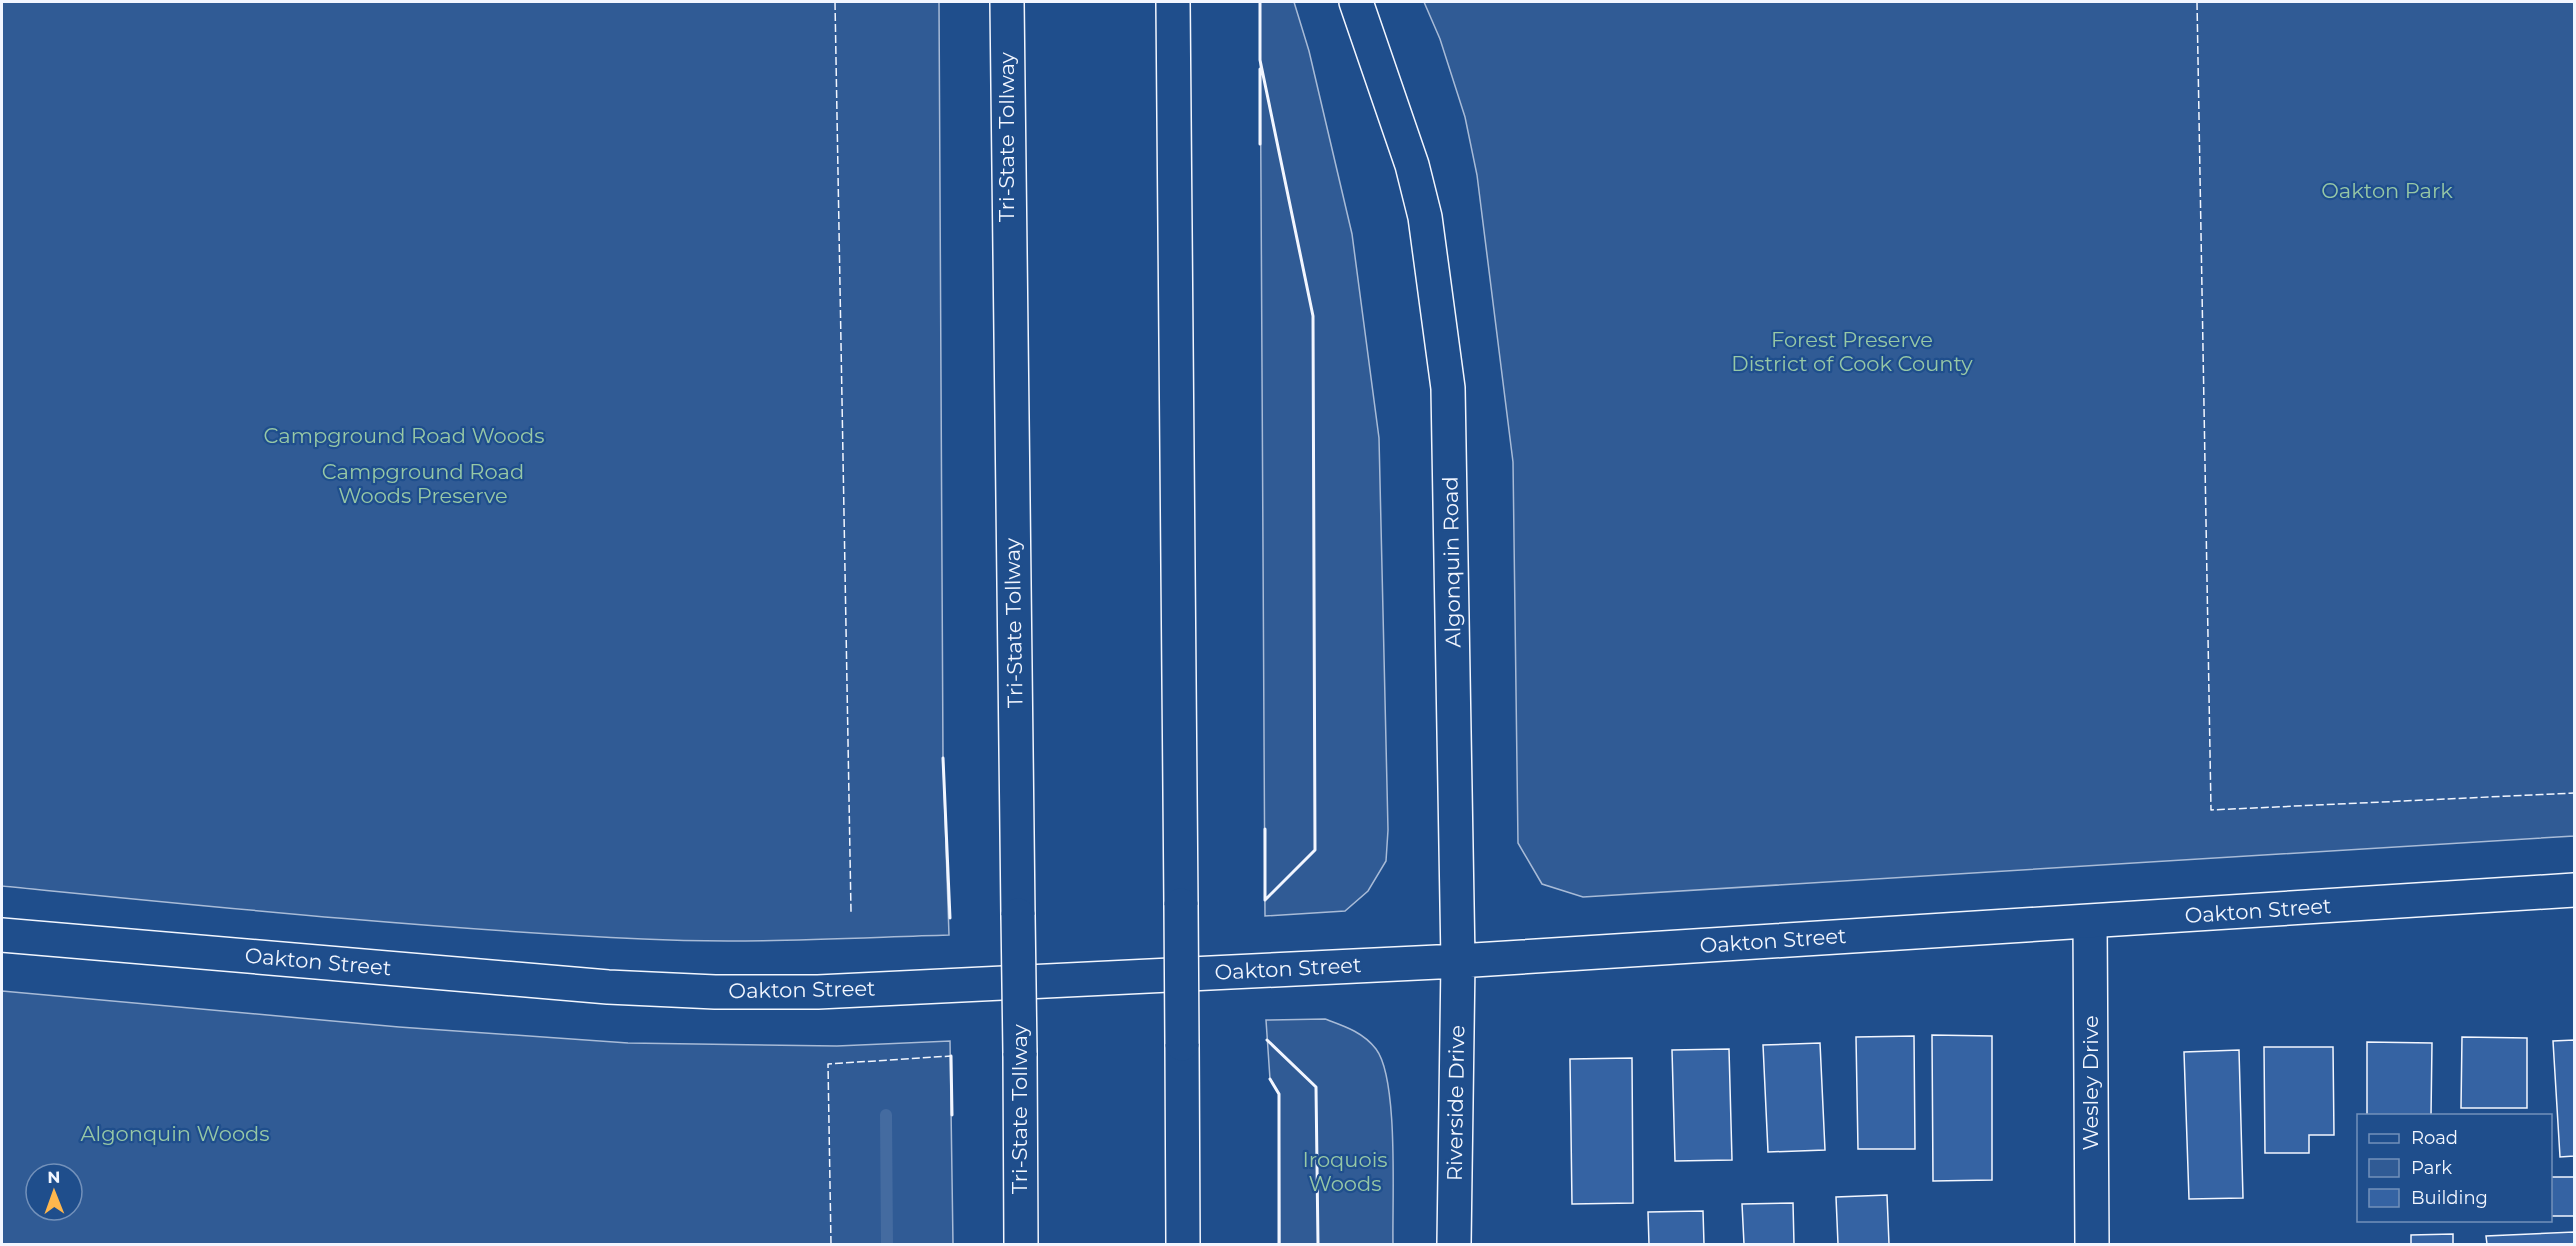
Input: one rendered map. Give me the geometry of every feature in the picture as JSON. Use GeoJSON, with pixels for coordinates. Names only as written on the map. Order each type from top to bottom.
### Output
{"type":"FeatureCollection","features":[{"type":"Feature","properties":{"kind":"main road","name":"Tri-State Tollway"},"geometry":{"type":"LineString","coordinates":[[1007,2],[1021,1245]]}},
{"type":"Feature","properties":{"kind":"main road"},"geometry":{"type":"LineString","coordinates":[[1173,2],[1183,1245]]}},
{"type":"Feature","properties":{"kind":"main road","name":"Algonquin Road"},"geometry":{"type":"LineString","coordinates":[[1356,2],[1412,165],[1425,217],[1448,388],[1458,961]]}},
{"type":"Feature","properties":{"kind":"main road","name":"Oakton Street"},"geometry":{"type":"LineString","coordinates":[[2,935],[608,987],[715,992],[818,992],[1458,961],[2574,890]]}},
{"type":"Feature","properties":{"kind":"main road","name":"Wesley Drive"},"geometry":{"type":"LineString","coordinates":[[2090,922],[2092,1245]]}},
{"type":"Feature","properties":{"kind":"main road","name":"Riverside Drive"},"geometry":{"type":"LineString","coordinates":[[1454,1245],[1458,961]]}},
{"type":"Feature","properties":{"kind":"green space","name":"Campground Road Woods"},"geometry":{"type":"Polygon","coordinates":[[[2,2],[939,2],[943,758],[949,935],[758,941],[563,935],[402,923],[2,886],[2,2]]]}},
{"type":"Feature","properties":{"kind":"green space"},"geometry":{"type":"Polygon","coordinates":[[[1260,2],[1294,2],[1309,51],[1352,234],[1379,438],[1388,830],[1386,861],[1368,891],[1345,911],[1265,916],[1260,2]]]}},
{"type":"Feature","properties":{"kind":"green space","name":"Forest Preserve District of Cook County"},"geometry":{"type":"Polygon","coordinates":[[[1424,2],[2574,2],[2574,836],[1583,897],[1542,884],[1518,843],[1513,462],[1477,175],[1465,117],[1440,39],[1424,2]]]}},
{"type":"Feature","properties":{"kind":"green space","name":"Algonquin Woods"},"geometry":{"type":"Polygon","coordinates":[[[2,991],[399,1027],[628,1043],[837,1046],[950,1041],[953,1244],[2,1244],[2,991]]]}},
{"type":"Feature","properties":{"kind":"green space","name":"Iroquois Woods"},"geometry":{"type":"Polygon","coordinates":[[[1325,1019],[1353,1030],[1365,1038],[1376,1049],[1383,1064],[1388,1086],[1393,1142],[1393,1244],[1280,1244],[1279,1094],[1270,1079],[1266,1020],[1325,1019]]]}},
{"type":"Feature","properties":{"kind":"building"},"geometry":{"type":"Polygon","coordinates":[[[1932,1035],[1992,1036],[1992,1180],[1933,1181],[1932,1035]]]}},
{"type":"Feature","properties":{"kind":"building"},"geometry":{"type":"Polygon","coordinates":[[[1914,1036],[1915,1149],[1858,1149],[1856,1037],[1914,1036]]]}},
{"type":"Feature","properties":{"kind":"building"},"geometry":{"type":"Polygon","coordinates":[[[2462,1037],[2527,1038],[2527,1108],[2461,1108],[2462,1037]]]}},
{"type":"Feature","properties":{"kind":"building"},"geometry":{"type":"Polygon","coordinates":[[[2574,1040],[2574,1156],[2560,1157],[2553,1041],[2574,1040]]]}},
{"type":"Feature","properties":{"kind":"building"},"geometry":{"type":"Polygon","coordinates":[[[2367,1042],[2432,1043],[2431,1114],[2367,1114],[2367,1042]]]}},
{"type":"Feature","properties":{"kind":"building"},"geometry":{"type":"Polygon","coordinates":[[[1820,1043],[1825,1150],[1768,1152],[1763,1045],[1820,1043]]]}},
{"type":"Feature","properties":{"kind":"building"},"geometry":{"type":"Polygon","coordinates":[[[2264,1047],[2333,1047],[2334,1135],[2309,1135],[2309,1153],[2265,1153],[2264,1047]]]}},
{"type":"Feature","properties":{"kind":"building"},"geometry":{"type":"Polygon","coordinates":[[[1729,1049],[1732,1160],[1675,1161],[1672,1050],[1729,1049]]]}},
{"type":"Feature","properties":{"kind":"building"},"geometry":{"type":"Polygon","coordinates":[[[2239,1050],[2243,1198],[2189,1199],[2184,1052],[2239,1050]]]}},
{"type":"Feature","properties":{"kind":"building"},"geometry":{"type":"Polygon","coordinates":[[[1632,1058],[1633,1203],[1572,1204],[1570,1059],[1632,1058]]]}},
{"type":"Feature","properties":{"kind":"building"},"geometry":{"type":"Polygon","coordinates":[[[2552,1177],[2574,1177],[2574,1216],[2552,1216],[2552,1177]]]}},
{"type":"Feature","properties":{"kind":"building"},"geometry":{"type":"Polygon","coordinates":[[[1887,1195],[1889,1244],[1838,1244],[1836,1197],[1887,1195]]]}},
{"type":"Feature","properties":{"kind":"building"},"geometry":{"type":"Polygon","coordinates":[[[1793,1203],[1794,1244],[1744,1244],[1742,1204],[1793,1203]]]}},
{"type":"Feature","properties":{"kind":"building"},"geometry":{"type":"Polygon","coordinates":[[[1703,1211],[1704,1244],[1649,1244],[1648,1212],[1703,1211]]]}},
{"type":"Feature","properties":{"kind":"building"},"geometry":{"type":"Polygon","coordinates":[[[2574,1232],[2574,1244],[2487,1244],[2486,1236],[2574,1232]]]}},
{"type":"Feature","properties":{"kind":"building"},"geometry":{"type":"Polygon","coordinates":[[[2453,1234],[2453,1244],[2411,1244],[2411,1235],[2453,1234]]]}},
{"type":"Feature","properties":{"kind":"waterway"},"geometry":{"type":"LineString","coordinates":[[886,1115],[887,1244]]}},
{"type":"Feature","properties":{"kind":"fence"},"geometry":{"type":"LineString","coordinates":[[835,2],[851,912]]}},
{"type":"Feature","properties":{"kind":"fence"},"geometry":{"type":"LineString","coordinates":[[2197,2],[2211,810],[2574,793]]}},
{"type":"Feature","properties":{"kind":"fence"},"geometry":{"type":"LineString","coordinates":[[831,1244],[828,1064],[951,1056]]}},
{"type":"Feature","properties":{"kind":"wall"},"geometry":{"type":"LineString","coordinates":[[1260,2],[1260,60],[1313,316],[1315,850],[1265,900]]}},
{"type":"Feature","properties":{"kind":"wall"},"geometry":{"type":"LineString","coordinates":[[1260,69],[1260,144]]}},
{"type":"Feature","properties":{"kind":"wall"},"geometry":{"type":"LineString","coordinates":[[943,758],[950,918]]}},
{"type":"Feature","properties":{"kind":"wall"},"geometry":{"type":"LineString","coordinates":[[1265,829],[1265,900]]}},
{"type":"Feature","properties":{"kind":"wall"},"geometry":{"type":"LineString","coordinates":[[1267,1040],[1316,1087],[1318,1244]]}},
{"type":"Feature","properties":{"kind":"wall"},"geometry":{"type":"LineString","coordinates":[[951,1056],[952,1115]]}},
{"type":"Feature","properties":{"kind":"wall"},"geometry":{"type":"LineString","coordinates":[[1270,1079],[1279,1094],[1279,1244]]}},
{"type":"Feature","properties":{"kind":"park label","name":"Oakton Park"},"geometry":{"type":"Point","coordinates":[2387,191]}},
{"type":"Feature","properties":{"kind":"park label","name":"Campground Road Woods Preserve"},"geometry":{"type":"Point","coordinates":[423,484]}}]}
